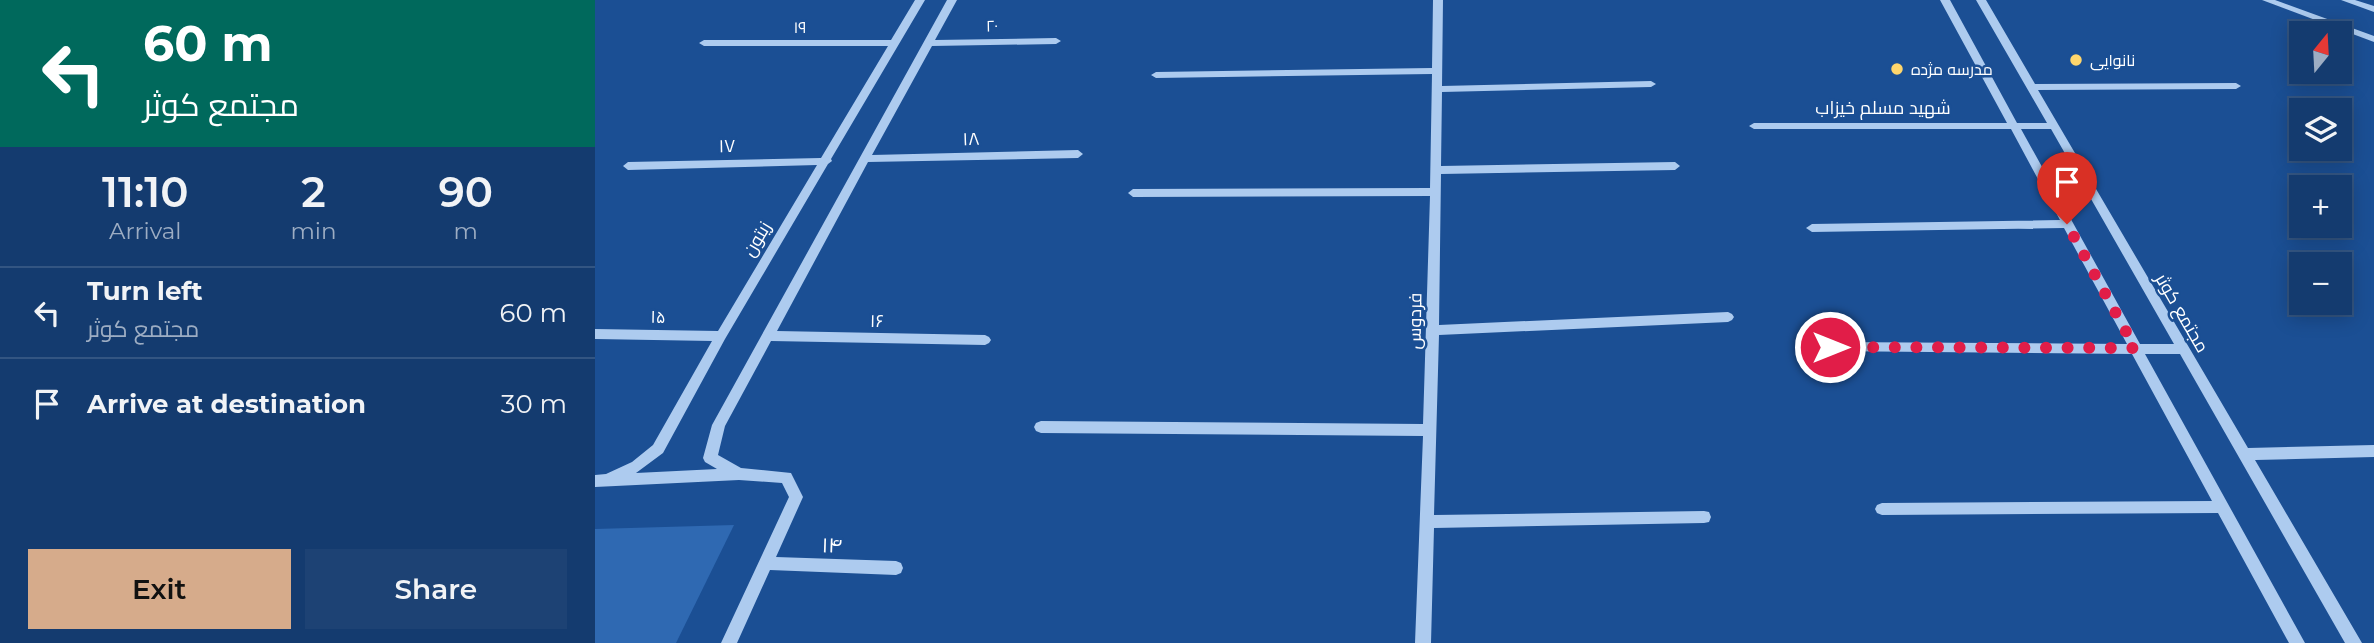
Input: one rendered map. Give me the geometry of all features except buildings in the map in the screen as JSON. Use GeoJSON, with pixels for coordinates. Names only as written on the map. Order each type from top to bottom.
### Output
{"type":"FeatureCollection","features":[{"type":"Feature","properties":{"kind":"street","name":"زیتون"},"geometry":{"type":"LineString","coordinates":[[602,480],[638,466],[659,449],[721,335],[827,161],[920,0]]}},
{"type":"Feature","properties":{"kind":"street","name":"زیتون"},"geometry":{"type":"LineString","coordinates":[[739,474],[710,458],[719,425],[952,0]]}},
{"type":"Feature","properties":{"kind":"street","name":"فردوس"},"geometry":{"type":"LineString","coordinates":[[1423,643],[1433,330],[1438,0]]}},
{"type":"Feature","properties":{"kind":"street"},"geometry":{"type":"LineString","coordinates":[[1945,0],[2297,643]]}},
{"type":"Feature","properties":{"kind":"street","name":"مجتمع کوثر"},"geometry":{"type":"LineString","coordinates":[[1981,0],[2354,643]]}},
{"type":"Feature","properties":{"kind":"street"},"geometry":{"type":"LineString","coordinates":[[2267,0],[2374,39]]}},
{"type":"Feature","properties":{"kind":"street"},"geometry":{"type":"LineString","coordinates":[[2346,0],[2374,9]]}},
{"type":"Feature","properties":{"kind":"street","name":"۲۰"},"geometry":{"type":"LineString","coordinates":[[928,43],[1056,41]]}},
{"type":"Feature","properties":{"kind":"street","name":"۱۹"},"geometry":{"type":"LineString","coordinates":[[704,43],[895,43]]}},
{"type":"Feature","properties":{"kind":"street"},"geometry":{"type":"LineString","coordinates":[[1156,75],[1437,71]]}},
{"type":"Feature","properties":{"kind":"street"},"geometry":{"type":"LineString","coordinates":[[1437,89],[1651,84]]}},
{"type":"Feature","properties":{"kind":"street"},"geometry":{"type":"LineString","coordinates":[[2031,88],[2236,86]]}},
{"type":"Feature","properties":{"kind":"street","name":"شهید مسلم خیزاب"},"geometry":{"type":"LineString","coordinates":[[1754,126],[2054,126]]}},
{"type":"Feature","properties":{"kind":"street","name":"۱۸"},"geometry":{"type":"LineString","coordinates":[[865,159],[1078,154]]}},
{"type":"Feature","properties":{"kind":"street","name":"۱۷"},"geometry":{"type":"LineString","coordinates":[[628,166],[827,161]]}},
{"type":"Feature","properties":{"kind":"street"},"geometry":{"type":"LineString","coordinates":[[1436,170],[1675,166]]}},
{"type":"Feature","properties":{"kind":"street"},"geometry":{"type":"LineString","coordinates":[[1133,193],[1435,192]]}},
{"type":"Feature","properties":{"kind":"street"},"geometry":{"type":"LineString","coordinates":[[1812,228],[2067,224]]}},
{"type":"Feature","properties":{"kind":"street"},"geometry":{"type":"LineString","coordinates":[[1433,330],[1728,317]]}},
{"type":"Feature","properties":{"kind":"street","name":"۱۵"},"geometry":{"type":"LineString","coordinates":[[595,334],[721,335]]}},
{"type":"Feature","properties":{"kind":"street","name":"۱۶"},"geometry":{"type":"LineString","coordinates":[[768,336],[985,340]]}},
{"type":"Feature","properties":{"kind":"street"},"geometry":{"type":"LineString","coordinates":[[1830,347],[2182,349]]}},
{"type":"Feature","properties":{"kind":"street"},"geometry":{"type":"LineString","coordinates":[[1041,427],[1430,430]]}},
{"type":"Feature","properties":{"kind":"street"},"geometry":{"type":"LineString","coordinates":[[2244,454],[2374,451]]}},
{"type":"Feature","properties":{"kind":"street","name":"زیتون"},"geometry":{"type":"LineString","coordinates":[[602,480],[739,474],[786,477],[796,497],[729,643]]}},
{"type":"Feature","properties":{"kind":"street"},"geometry":{"type":"LineString","coordinates":[[1882,509],[2223,507]]}},
{"type":"Feature","properties":{"kind":"street"},"geometry":{"type":"LineString","coordinates":[[1427,522],[1705,517]]}},
{"type":"Feature","properties":{"kind":"street","name":"۱۴"},"geometry":{"type":"LineString","coordinates":[[766,563],[896,568]]}},
{"type":"Feature","properties":{"kind":"shaded area"},"geometry":{"type":"Polygon","coordinates":[[[734,525],[676,643],[595,643],[595,529],[734,525]]]}},
{"type":"Feature","properties":{"kind":"place","name":"نانوایی"},"geometry":{"type":"Point","coordinates":[2076,60]}},
{"type":"Feature","properties":{"kind":"place","name":"مدرسه مژده"},"geometry":{"type":"Point","coordinates":[1897,69]}},
{"type":"Feature","properties":{"kind":"route"},"geometry":{"type":"LineString","coordinates":[[1830,347],[2135,348],[2067,224]]}}]}
